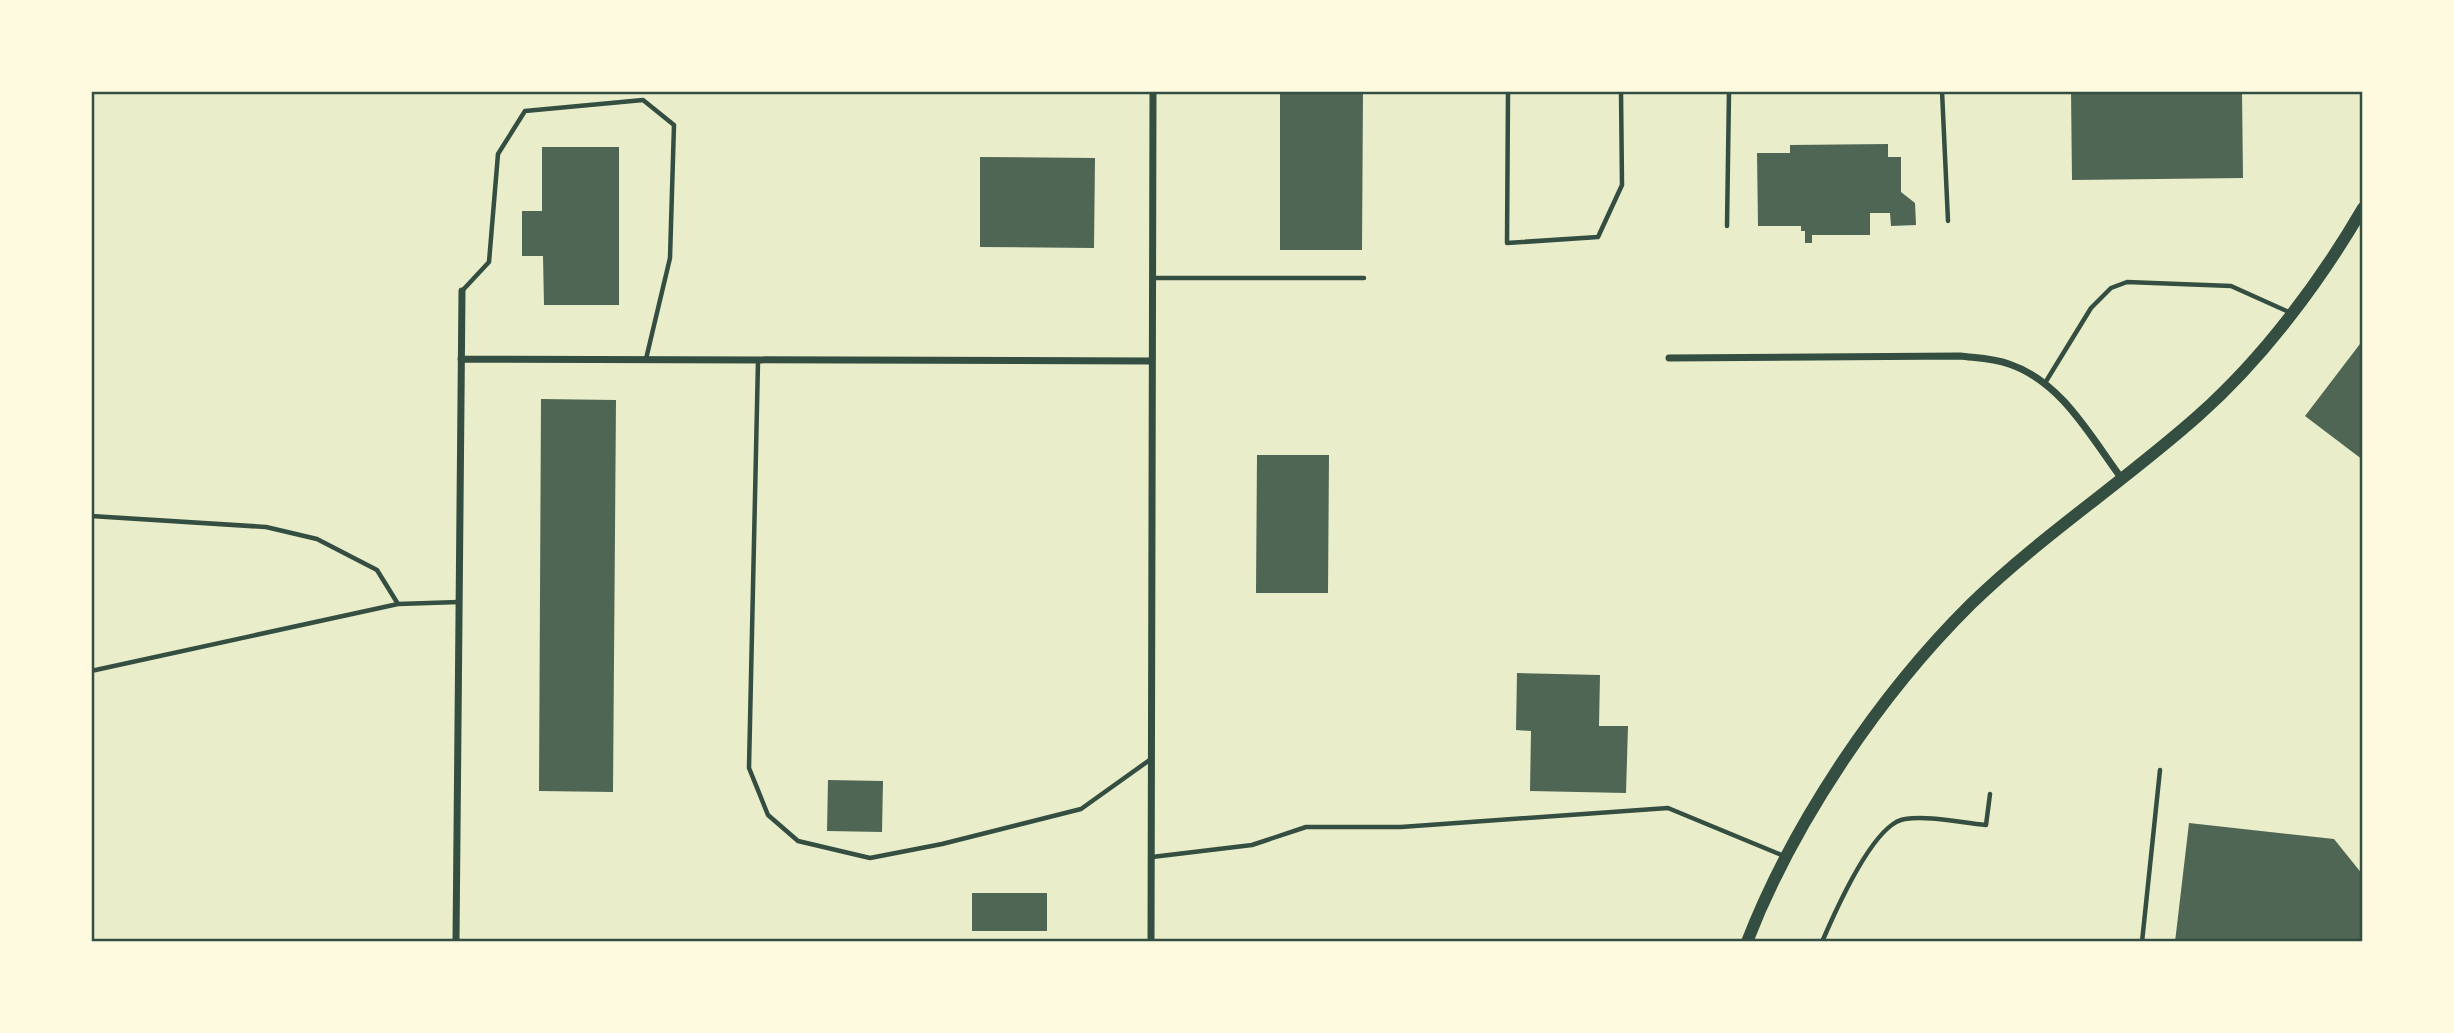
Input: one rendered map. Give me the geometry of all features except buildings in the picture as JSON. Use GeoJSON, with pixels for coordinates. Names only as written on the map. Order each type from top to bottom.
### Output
{"type":"FeatureCollection","features":[{"type":"Feature","properties":{"kind":"street"},"geometry":{"type":"LineString","coordinates":[[1151,942],[1153,91]]}},
{"type":"Feature","properties":{"kind":"street"},"geometry":{"type":"LineString","coordinates":[[1747,942],[1787,858],[1851,750],[1940,638],[1970,605],[2011,568],[2201,413],[2255,357],[2292,313],[2329,263],[2363,208]]}},
{"type":"Feature","properties":{"kind":"street"},"geometry":{"type":"LineString","coordinates":[[456,942],[462,291]]}},
{"type":"Feature","properties":{"kind":"street"},"geometry":{"type":"LineString","coordinates":[[1669,358],[1960,356],[2007,363],[2045,383],[2063,399],[2122,479]]}},
{"type":"Feature","properties":{"kind":"street"},"geometry":{"type":"LineString","coordinates":[[461,359],[1152,361]]}},
{"type":"Feature","properties":{"kind":"lane"},"geometry":{"type":"LineString","coordinates":[[1508,91],[1507,243],[1598,237],[1622,186],[1620,91]]}},
{"type":"Feature","properties":{"kind":"lane"},"geometry":{"type":"LineString","coordinates":[[1727,226],[1730,91]]}},
{"type":"Feature","properties":{"kind":"lane"},"geometry":{"type":"LineString","coordinates":[[1942,91],[1948,221]]}},
{"type":"Feature","properties":{"kind":"lane"},"geometry":{"type":"LineString","coordinates":[[462,291],[489,262],[498,154],[525,111],[643,100],[674,125],[670,258],[646,359]]}},
{"type":"Feature","properties":{"kind":"lane"},"geometry":{"type":"LineString","coordinates":[[1152,278],[1364,278]]}},
{"type":"Feature","properties":{"kind":"lane"},"geometry":{"type":"LineString","coordinates":[[2045,383],[2091,308],[2110,288],[2127,282],[2231,286],[2292,313]]}},
{"type":"Feature","properties":{"kind":"lane"},"geometry":{"type":"LineString","coordinates":[[758,360],[749,768],[768,815],[798,841],[870,858],[942,844],[1081,808],[1151,759]]}},
{"type":"Feature","properties":{"kind":"lane"},"geometry":{"type":"LineString","coordinates":[[91,516],[266,527],[317,539],[377,570],[398,604]]}},
{"type":"Feature","properties":{"kind":"lane"},"geometry":{"type":"LineString","coordinates":[[91,671],[398,604],[459,602]]}},
{"type":"Feature","properties":{"kind":"lane"},"geometry":{"type":"LineString","coordinates":[[2142,942],[2160,770]]}},
{"type":"Feature","properties":{"kind":"lane"},"geometry":{"type":"LineString","coordinates":[[1822,942],[1869,849],[1887,825],[1902,818],[1986,825],[1990,794]]}},
{"type":"Feature","properties":{"kind":"lane"},"geometry":{"type":"LineString","coordinates":[[1151,857],[1252,845],[1306,827],[1401,827],[1668,808],[1787,858]]}}]}
